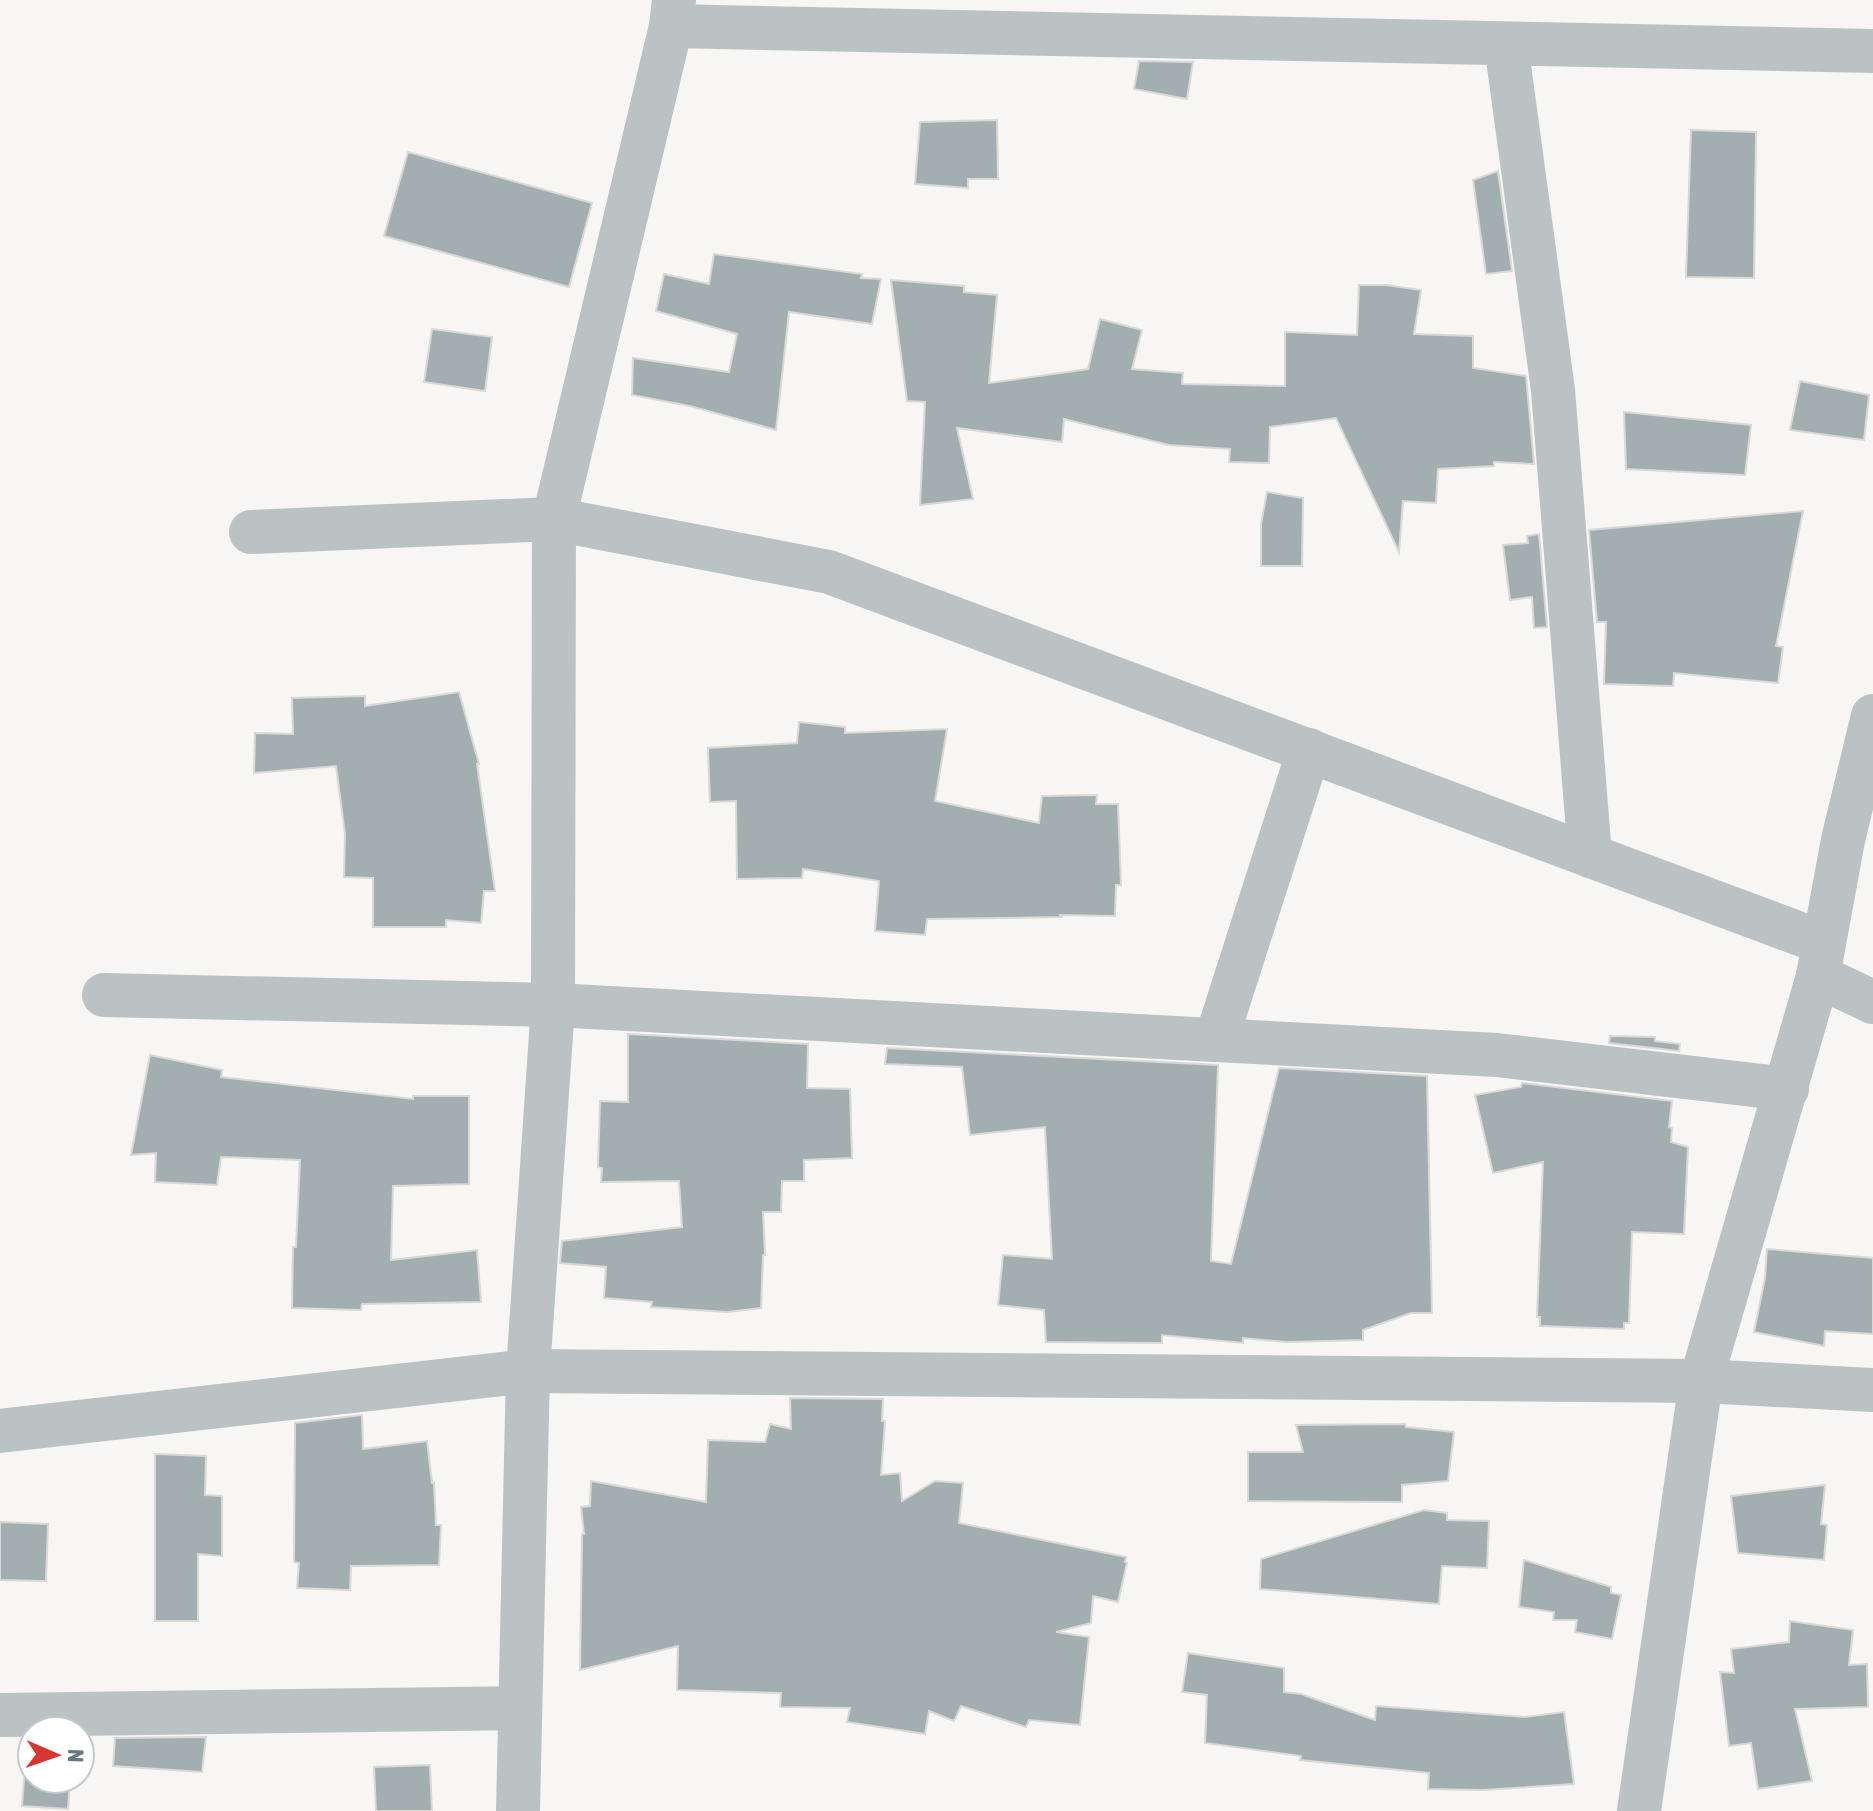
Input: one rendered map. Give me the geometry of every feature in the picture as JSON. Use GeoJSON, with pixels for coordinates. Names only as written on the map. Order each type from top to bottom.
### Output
{"type":"FeatureCollection","features":[{"type":"Feature","properties":{"kind":"street"},"geometry":{"type":"LineString","coordinates":[[518,1811],[528,1371],[553,1005],[554,519],[672,13],[1506,44],[1873,51]]}},
{"type":"Feature","properties":{"kind":"street"},"geometry":{"type":"LineString","coordinates":[[1506,44],[1553,390],[1590,856]]}},
{"type":"Feature","properties":{"kind":"street"},"geometry":{"type":"LineString","coordinates":[[251,532],[554,519],[829,572],[1590,856],[1821,960],[1873,1002]]}},
{"type":"Feature","properties":{"kind":"street"},"geometry":{"type":"LineString","coordinates":[[1639,1811],[1701,1381],[1858,840],[1873,716]]}},
{"type":"Feature","properties":{"kind":"street"},"geometry":{"type":"LineString","coordinates":[[1216,1040],[1309,750]]}},
{"type":"Feature","properties":{"kind":"street"},"geometry":{"type":"LineString","coordinates":[[104,995],[553,1005],[1497,1055],[1787,1089]]}},
{"type":"Feature","properties":{"kind":"street"},"geometry":{"type":"LineString","coordinates":[[0,1431],[528,1371],[1701,1381],[1873,1390]]}},
{"type":"Feature","properties":{"kind":"street"},"geometry":{"type":"LineString","coordinates":[[0,1715],[520,1708]]}},
{"type":"Feature","properties":{"kind":"building"},"geometry":{"type":"Polygon","coordinates":[[[1139,61],[1193,62],[1187,99],[1134,89],[1139,61]]]}},
{"type":"Feature","properties":{"kind":"building"},"geometry":{"type":"Polygon","coordinates":[[[997,120],[998,179],[968,179],[968,188],[915,184],[920,122],[997,120]]]}},
{"type":"Feature","properties":{"kind":"building"},"geometry":{"type":"Polygon","coordinates":[[[1691,130],[1756,132],[1754,278],[1686,277],[1691,130]]]}},
{"type":"Feature","properties":{"kind":"building"},"geometry":{"type":"Polygon","coordinates":[[[408,152],[592,203],[569,287],[384,236],[408,152]]]}},
{"type":"Feature","properties":{"kind":"building"},"geometry":{"type":"Polygon","coordinates":[[[1498,171],[1512,271],[1486,274],[1473,180],[1498,171]]]}},
{"type":"Feature","properties":{"kind":"building"},"geometry":{"type":"Polygon","coordinates":[[[714,254],[881,279],[872,324],[789,312],[776,430],[690,406],[632,395],[633,358],[729,372],[737,334],[656,311],[664,274],[709,284],[714,254]]]}},
{"type":"Feature","properties":{"kind":"building"},"geometry":{"type":"Polygon","coordinates":[[[891,280],[964,286],[964,292],[997,295],[989,383],[1088,369],[1100,319],[1142,330],[1132,369],[1183,373],[1182,384],[1285,386],[1285,332],[1357,335],[1359,285],[1421,290],[1414,334],[1473,336],[1473,368],[1526,376],[1534,464],[1494,462],[1494,466],[1438,469],[1436,503],[1403,501],[1399,552],[1336,418],[1270,427],[1269,463],[1229,462],[1230,449],[1169,445],[1064,419],[1062,442],[957,428],[973,499],[920,505],[925,402],[907,401],[891,280]]]}},
{"type":"Feature","properties":{"kind":"building"},"geometry":{"type":"Polygon","coordinates":[[[432,329],[492,337],[485,391],[424,382],[432,329]]]}},
{"type":"Feature","properties":{"kind":"building"},"geometry":{"type":"Polygon","coordinates":[[[1800,381],[1869,395],[1864,440],[1790,430],[1800,381]]]}},
{"type":"Feature","properties":{"kind":"building"},"geometry":{"type":"Polygon","coordinates":[[[1624,412],[1751,425],[1745,475],[1626,469],[1624,412]]]}},
{"type":"Feature","properties":{"kind":"building"},"geometry":{"type":"Polygon","coordinates":[[[1267,492],[1303,498],[1302,566],[1261,566],[1261,524],[1267,492]]]}},
{"type":"Feature","properties":{"kind":"building"},"geometry":{"type":"Polygon","coordinates":[[[1803,511],[1776,646],[1783,647],[1778,683],[1674,673],[1673,686],[1604,684],[1606,622],[1597,622],[1589,530],[1803,511]]]}},
{"type":"Feature","properties":{"kind":"building"},"geometry":{"type":"Polygon","coordinates":[[[1539,534],[1547,627],[1534,628],[1532,597],[1510,600],[1503,545],[1528,543],[1527,536],[1539,534]]]}},
{"type":"Feature","properties":{"kind":"building"},"geometry":{"type":"Polygon","coordinates":[[[459,692],[479,764],[495,891],[484,891],[481,923],[446,920],[446,927],[373,927],[373,878],[344,877],[345,834],[336,766],[254,773],[255,733],[293,734],[292,698],[365,696],[365,706],[459,692]]]}},
{"type":"Feature","properties":{"kind":"building"},"geometry":{"type":"Polygon","coordinates":[[[799,722],[845,727],[845,733],[947,729],[935,801],[1039,823],[1042,796],[1097,795],[1096,804],[1118,804],[1121,885],[1116,885],[1115,916],[927,919],[925,935],[875,931],[879,881],[803,869],[802,878],[737,879],[736,801],[710,802],[708,748],[797,743],[799,722]]]}},
{"type":"Feature","properties":{"kind":"building"},"geometry":{"type":"Polygon","coordinates":[[[628,1034],[808,1044],[807,1088],[850,1089],[852,1158],[804,1160],[804,1181],[782,1181],[781,1212],[763,1212],[765,1255],[761,1308],[727,1312],[651,1307],[652,1302],[604,1298],[606,1267],[560,1263],[562,1241],[682,1227],[679,1181],[601,1182],[602,1168],[598,1167],[600,1101],[628,1102],[628,1034]]]}},
{"type":"Feature","properties":{"kind":"building"},"geometry":{"type":"Polygon","coordinates":[[[1610,1036],[1655,1037],[1655,1041],[1680,1044],[1679,1051],[1609,1043],[1610,1036]]]}},
{"type":"Feature","properties":{"kind":"building"},"geometry":{"type":"Polygon","coordinates":[[[887,1048],[1218,1065],[1211,1261],[1231,1264],[1279,1068],[1427,1076],[1432,1313],[1411,1313],[1363,1330],[1363,1340],[1287,1342],[1243,1338],[1243,1343],[1162,1335],[1162,1343],[1046,1342],[1044,1310],[998,1305],[1003,1255],[1052,1259],[1045,1127],[970,1135],[962,1067],[885,1064],[887,1048]]]}},
{"type":"Feature","properties":{"kind":"building"},"geometry":{"type":"Polygon","coordinates":[[[150,1055],[222,1070],[221,1077],[413,1099],[413,1096],[469,1096],[469,1184],[393,1186],[391,1260],[477,1250],[481,1302],[362,1304],[361,1310],[292,1308],[300,1160],[221,1157],[217,1185],[155,1182],[156,1153],[131,1155],[150,1055]]]}},
{"type":"Feature","properties":{"kind":"building"},"geometry":{"type":"Polygon","coordinates":[[[1522,1083],[1672,1101],[1671,1142],[1688,1147],[1684,1234],[1632,1232],[1629,1323],[1624,1323],[1624,1329],[1540,1326],[1540,1317],[1537,1317],[1543,1162],[1493,1173],[1475,1095],[1521,1087],[1522,1083]]]}},
{"type":"Feature","properties":{"kind":"building"},"geometry":{"type":"Polygon","coordinates":[[[1767,1249],[1873,1258],[1873,1334],[1825,1331],[1824,1346],[1754,1332],[1765,1278],[1767,1249]]]}},
{"type":"Feature","properties":{"kind":"building"},"geometry":{"type":"Polygon","coordinates":[[[790,1398],[883,1399],[882,1421],[885,1421],[881,1475],[900,1473],[902,1501],[935,1481],[963,1483],[959,1523],[1126,1557],[1118,1602],[1093,1596],[1091,1623],[1056,1632],[1089,1637],[1080,1725],[1029,1720],[1026,1727],[961,1706],[954,1721],[929,1711],[925,1734],[847,1722],[850,1708],[780,1707],[781,1693],[677,1690],[678,1646],[580,1670],[584,1534],[581,1507],[590,1506],[591,1481],[706,1502],[708,1440],[765,1442],[770,1424],[791,1429],[790,1398]]]}},
{"type":"Feature","properties":{"kind":"building"},"geometry":{"type":"Polygon","coordinates":[[[362,1415],[363,1449],[427,1441],[434,1483],[436,1525],[441,1525],[439,1565],[351,1566],[350,1590],[297,1588],[299,1563],[294,1562],[295,1423],[362,1415]]]}},
{"type":"Feature","properties":{"kind":"building"},"geometry":{"type":"Polygon","coordinates":[[[1405,1424],[1406,1427],[1454,1432],[1448,1481],[1402,1485],[1402,1502],[1248,1501],[1248,1452],[1303,1452],[1296,1425],[1405,1424]]]}},
{"type":"Feature","properties":{"kind":"building"},"geometry":{"type":"Polygon","coordinates":[[[155,1454],[206,1456],[205,1495],[222,1496],[222,1556],[198,1554],[198,1621],[155,1621],[155,1454]]]}},
{"type":"Feature","properties":{"kind":"building"},"geometry":{"type":"Polygon","coordinates":[[[1825,1485],[1821,1524],[1827,1525],[1824,1560],[1738,1553],[1731,1496],[1825,1485]]]}},
{"type":"Feature","properties":{"kind":"building"},"geometry":{"type":"Polygon","coordinates":[[[1424,1510],[1447,1513],[1447,1520],[1489,1521],[1487,1568],[1442,1566],[1439,1604],[1260,1589],[1261,1559],[1424,1510]]]}},
{"type":"Feature","properties":{"kind":"building"},"geometry":{"type":"Polygon","coordinates":[[[0,1522],[48,1524],[46,1581],[0,1580],[0,1522]]]}},
{"type":"Feature","properties":{"kind":"building"},"geometry":{"type":"Polygon","coordinates":[[[1524,1560],[1611,1587],[1611,1593],[1621,1595],[1612,1639],[1575,1632],[1577,1620],[1553,1620],[1554,1612],[1519,1607],[1524,1560]]]}},
{"type":"Feature","properties":{"kind":"building"},"geometry":{"type":"Polygon","coordinates":[[[1790,1621],[1853,1630],[1849,1665],[1867,1664],[1868,1707],[1795,1709],[1812,1781],[1758,1789],[1751,1743],[1729,1746],[1720,1672],[1734,1673],[1731,1649],[1789,1642],[1790,1621]]]}},
{"type":"Feature","properties":{"kind":"building"},"geometry":{"type":"Polygon","coordinates":[[[1188,1653],[1284,1668],[1284,1692],[1301,1694],[1375,1720],[1376,1706],[1525,1717],[1564,1712],[1574,1784],[1482,1790],[1428,1789],[1429,1773],[1300,1760],[1301,1756],[1205,1743],[1207,1695],[1182,1692],[1188,1653]]]}},
{"type":"Feature","properties":{"kind":"building"},"geometry":{"type":"Polygon","coordinates":[[[206,1737],[202,1772],[113,1766],[115,1738],[206,1737]]]}},
{"type":"Feature","properties":{"kind":"building"},"geometry":{"type":"Polygon","coordinates":[[[430,1765],[432,1811],[376,1811],[374,1767],[430,1765]]]}},
{"type":"Feature","properties":{"kind":"building"},"geometry":{"type":"Polygon","coordinates":[[[23,1795],[69,1795],[68,1809],[22,1806],[23,1795]]]}}]}
